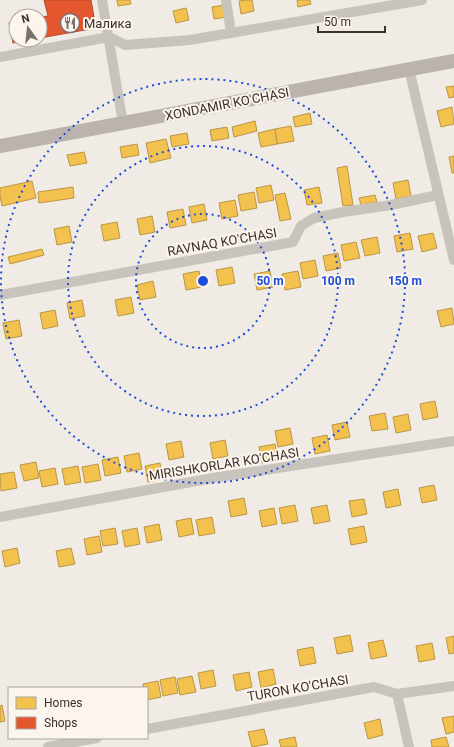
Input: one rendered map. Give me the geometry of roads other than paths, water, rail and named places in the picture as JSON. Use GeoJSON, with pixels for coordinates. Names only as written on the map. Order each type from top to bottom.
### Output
{"type":"FeatureCollection","features":[{"type":"Feature","properties":{"kind":"main road","name":"XONDAMIR KO'CHASI"},"geometry":{"type":"LineString","coordinates":[[0,146],[454,61]]}},
{"type":"Feature","properties":{"kind":"street"},"geometry":{"type":"LineString","coordinates":[[102,0],[123,123]]}},
{"type":"Feature","properties":{"kind":"street"},"geometry":{"type":"LineString","coordinates":[[226,0],[231,33]]}},
{"type":"Feature","properties":{"kind":"street"},"geometry":{"type":"LineString","coordinates":[[0,58],[109,37],[125,45],[190,40],[422,0]]}},
{"type":"Feature","properties":{"kind":"street"},"geometry":{"type":"LineString","coordinates":[[409,69],[454,260]]}},
{"type":"Feature","properties":{"kind":"street","name":"RAVNAQ KO'CHASI"},"geometry":{"type":"LineString","coordinates":[[0,295],[292,242],[301,226],[314,218],[391,205],[438,195]]}},
{"type":"Feature","properties":{"kind":"street","name":"MIRISHKORLAR KO'CHASI"},"geometry":{"type":"LineString","coordinates":[[0,518],[213,478],[454,441]]}},
{"type":"Feature","properties":{"kind":"street","name":"TURON KO'CHASI"},"geometry":{"type":"LineString","coordinates":[[148,729],[374,688],[398,694],[454,686]]}},
{"type":"Feature","properties":{"kind":"street"},"geometry":{"type":"LineString","coordinates":[[398,694],[409,747]]}},
{"type":"Feature","properties":{"kind":"street"},"geometry":{"type":"LineString","coordinates":[[48,747],[92,739]]}},
{"type":"Feature","properties":{"kind":"place","name":"Малика"},"geometry":{"type":"Point","coordinates":[70,23]}}]}
